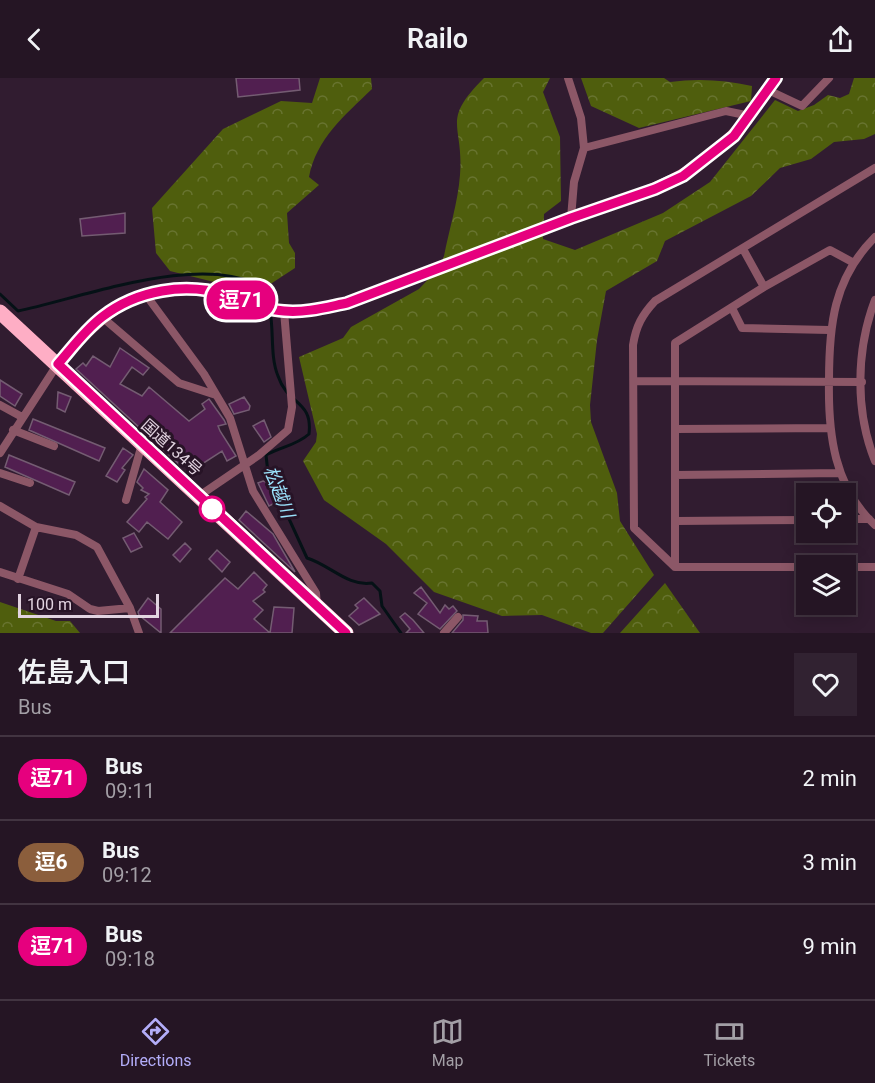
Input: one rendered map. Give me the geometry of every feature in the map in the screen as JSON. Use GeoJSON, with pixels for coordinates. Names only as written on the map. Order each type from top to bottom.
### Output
{"type":"FeatureCollection","features":[{"type":"Feature","properties":{"kind":"highway","name":"国道134号"},"geometry":{"type":"LineString","coordinates":[[0,312],[346,633]]}},
{"type":"Feature","properties":{"kind":"main road"},"geometry":{"type":"LineString","coordinates":[[544,228],[655,189],[683,176],[720,148],[750,116],[776,78]]}},
{"type":"Feature","properties":{"kind":"main road"},"geometry":{"type":"LineString","coordinates":[[58,364],[102,317],[146,295],[181,288],[203,290],[282,311],[319,309],[347,303],[443,266]]}},
{"type":"Feature","properties":{"kind":"street"},"geometry":{"type":"LineString","coordinates":[[568,78],[581,118],[584,148],[574,182],[571,218]]}},
{"type":"Feature","properties":{"kind":"street"},"geometry":{"type":"LineString","coordinates":[[768,90],[802,106],[829,78]]}},
{"type":"Feature","properties":{"kind":"street"},"geometry":{"type":"LineString","coordinates":[[584,148],[726,111],[750,116]]}},
{"type":"Feature","properties":{"kind":"street"},"geometry":{"type":"LineString","coordinates":[[796,567],[675,567],[634,528],[636,328],[644,313],[655,301],[875,168]]}},
{"type":"Feature","properties":{"kind":"street"},"geometry":{"type":"LineString","coordinates":[[872,522],[840,473],[830,428],[829,330],[842,286],[854,263],[875,237]]}},
{"type":"Feature","properties":{"kind":"street"},"geometry":{"type":"LineString","coordinates":[[743,249],[764,287]]}},
{"type":"Feature","properties":{"kind":"street"},"geometry":{"type":"LineString","coordinates":[[675,567],[675,343],[764,287],[830,250],[854,263]]}},
{"type":"Feature","properties":{"kind":"street"},"geometry":{"type":"LineString","coordinates":[[146,295],[230,418],[253,491],[316,593],[317,607]]}},
{"type":"Feature","properties":{"kind":"street"},"geometry":{"type":"LineString","coordinates":[[875,300],[862,348],[862,412],[875,461]]}},
{"type":"Feature","properties":{"kind":"street"},"geometry":{"type":"LineString","coordinates":[[732,308],[742,328],[829,330]]}},
{"type":"Feature","properties":{"kind":"street"},"geometry":{"type":"LineString","coordinates":[[199,496],[244,463],[259,455],[288,430],[291,420],[282,311]]}},
{"type":"Feature","properties":{"kind":"street"},"geometry":{"type":"LineString","coordinates":[[102,317],[179,383],[216,395]]}},
{"type":"Feature","properties":{"kind":"street"},"geometry":{"type":"LineString","coordinates":[[0,453],[58,364]]}},
{"type":"Feature","properties":{"kind":"street"},"geometry":{"type":"LineString","coordinates":[[634,381],[862,382]]}},
{"type":"Feature","properties":{"kind":"street"},"geometry":{"type":"LineString","coordinates":[[0,405],[22,417]]}},
{"type":"Feature","properties":{"kind":"street"},"geometry":{"type":"LineString","coordinates":[[675,429],[830,428]]}},
{"type":"Feature","properties":{"kind":"street"},"geometry":{"type":"LineString","coordinates":[[13,430],[54,446]]}},
{"type":"Feature","properties":{"kind":"street"},"geometry":{"type":"LineString","coordinates":[[126,500],[142,444]]}},
{"type":"Feature","properties":{"kind":"street"},"geometry":{"type":"LineString","coordinates":[[0,473],[30,483]]}},
{"type":"Feature","properties":{"kind":"street"},"geometry":{"type":"LineString","coordinates":[[675,475],[840,473]]}},
{"type":"Feature","properties":{"kind":"street"},"geometry":{"type":"LineString","coordinates":[[0,506],[36,527],[76,535],[97,547],[130,608],[140,633]]}},
{"type":"Feature","properties":{"kind":"street"},"geometry":{"type":"LineString","coordinates":[[676,521],[796,520]]}},
{"type":"Feature","properties":{"kind":"street"},"geometry":{"type":"LineString","coordinates":[[856,520],[872,522]]}},
{"type":"Feature","properties":{"kind":"street"},"geometry":{"type":"LineString","coordinates":[[18,579],[36,527]]}},
{"type":"Feature","properties":{"kind":"street"},"geometry":{"type":"LineString","coordinates":[[856,567],[875,567]]}},
{"type":"Feature","properties":{"kind":"street"},"geometry":{"type":"LineString","coordinates":[[0,572],[68,594],[90,609],[98,611],[130,608]]}},
{"type":"Feature","properties":{"kind":"street"},"geometry":{"type":"LineString","coordinates":[[444,633],[458,617]]}},
{"type":"Feature","properties":{"kind":"green space"},"geometry":{"type":"Polygon","coordinates":[[[320,78],[371,78],[372,89],[333,128],[318,151],[309,177],[319,185],[287,213],[289,243],[295,253],[295,268],[272,283],[254,286],[218,283],[170,271],[156,253],[152,208],[223,129],[281,101],[312,103],[320,78]]]}},
{"type":"Feature","properties":{"kind":"green space"},"geometry":{"type":"Polygon","coordinates":[[[484,78],[550,78],[543,92],[560,137],[561,201],[544,214],[543,239],[575,250],[663,213],[710,182],[775,100],[798,111],[814,105],[828,95],[840,98],[849,94],[854,78],[875,78],[875,134],[864,139],[834,142],[811,159],[780,168],[751,196],[665,241],[657,261],[606,291],[597,340],[590,405],[591,422],[617,493],[620,521],[654,575],[603,633],[591,633],[542,615],[502,616],[434,592],[386,544],[324,500],[303,461],[316,442],[317,434],[299,357],[343,338],[351,327],[419,289],[439,268],[444,256],[459,185],[458,114],[462,104],[484,78]]]}},
{"type":"Feature","properties":{"kind":"green space"},"geometry":{"type":"Polygon","coordinates":[[[581,78],[664,78],[670,82],[711,80],[732,82],[752,86],[751,101],[639,128],[591,106],[581,78]]]}},
{"type":"Feature","properties":{"kind":"green space"},"geometry":{"type":"Polygon","coordinates":[[[665,583],[700,633],[620,633],[665,583]]]}},
{"type":"Feature","properties":{"kind":"green space"},"geometry":{"type":"Polygon","coordinates":[[[0,602],[56,621],[70,621],[80,633],[0,633],[0,602]]]}},
{"type":"Feature","properties":{"kind":"building"},"geometry":{"type":"Polygon","coordinates":[[[236,78],[299,78],[300,90],[238,97],[236,78]]]}},
{"type":"Feature","properties":{"kind":"building"},"geometry":{"type":"Polygon","coordinates":[[[125,213],[125,233],[82,236],[80,219],[125,213]]]}},
{"type":"Feature","properties":{"kind":"building"},"geometry":{"type":"Polygon","coordinates":[[[120,348],[149,368],[143,375],[132,367],[120,384],[142,396],[149,387],[189,421],[205,409],[202,404],[209,399],[226,424],[218,426],[236,456],[227,461],[222,451],[199,466],[190,453],[180,465],[76,369],[83,363],[86,366],[93,356],[110,367],[120,348]]]}},
{"type":"Feature","properties":{"kind":"building"},"geometry":{"type":"Polygon","coordinates":[[[0,380],[22,394],[15,406],[0,396],[0,380]]]}},
{"type":"Feature","properties":{"kind":"building"},"geometry":{"type":"Polygon","coordinates":[[[58,392],[71,397],[65,412],[57,408],[58,392]]]}},
{"type":"Feature","properties":{"kind":"building"},"geometry":{"type":"Polygon","coordinates":[[[244,397],[250,406],[249,410],[234,414],[229,404],[244,397]]]}},
{"type":"Feature","properties":{"kind":"building"},"geometry":{"type":"Polygon","coordinates":[[[33,419],[105,448],[99,461],[29,430],[33,419]]]}},
{"type":"Feature","properties":{"kind":"building"},"geometry":{"type":"Polygon","coordinates":[[[264,420],[271,437],[264,442],[253,426],[264,420]]]}},
{"type":"Feature","properties":{"kind":"building"},"geometry":{"type":"Polygon","coordinates":[[[123,448],[133,455],[122,468],[125,470],[117,482],[106,476],[123,448]]]}},
{"type":"Feature","properties":{"kind":"building"},"geometry":{"type":"Polygon","coordinates":[[[9,455],[75,482],[69,495],[5,467],[9,455]]]}},
{"type":"Feature","properties":{"kind":"building"},"geometry":{"type":"Polygon","coordinates":[[[144,469],[168,490],[160,502],[182,522],[168,539],[147,522],[139,532],[127,522],[149,494],[141,490],[143,488],[137,482],[144,469]]]}},
{"type":"Feature","properties":{"kind":"building"},"geometry":{"type":"Polygon","coordinates":[[[266,482],[277,502],[269,506],[258,483],[266,482]]]}},
{"type":"Feature","properties":{"kind":"building"},"geometry":{"type":"Polygon","coordinates":[[[246,511],[273,534],[295,572],[239,520],[246,511]]]}},
{"type":"Feature","properties":{"kind":"building"},"geometry":{"type":"Polygon","coordinates":[[[134,533],[142,547],[131,552],[123,538],[134,533]]]}},
{"type":"Feature","properties":{"kind":"building"},"geometry":{"type":"Polygon","coordinates":[[[185,543],[191,549],[180,562],[173,555],[185,543]]]}},
{"type":"Feature","properties":{"kind":"building"},"geometry":{"type":"Polygon","coordinates":[[[217,550],[230,562],[222,572],[209,559],[217,550]]]}},
{"type":"Feature","properties":{"kind":"building"},"geometry":{"type":"Polygon","coordinates":[[[254,572],[267,585],[263,590],[265,592],[253,601],[263,610],[254,619],[270,633],[170,633],[225,578],[238,589],[254,572]]]}},
{"type":"Feature","properties":{"kind":"building"},"geometry":{"type":"Polygon","coordinates":[[[421,587],[440,613],[445,605],[449,609],[453,606],[457,611],[440,629],[418,614],[427,603],[414,593],[421,587]]]}},
{"type":"Feature","properties":{"kind":"building"},"geometry":{"type":"Polygon","coordinates":[[[148,598],[161,609],[161,633],[139,615],[138,612],[148,598]]]}},
{"type":"Feature","properties":{"kind":"building"},"geometry":{"type":"Polygon","coordinates":[[[364,598],[380,614],[359,625],[349,616],[358,608],[355,605],[364,598]]]}},
{"type":"Feature","properties":{"kind":"building"},"geometry":{"type":"Polygon","coordinates":[[[274,607],[294,608],[292,633],[270,633],[274,607]]]}},
{"type":"Feature","properties":{"kind":"building"},"geometry":{"type":"Polygon","coordinates":[[[405,613],[424,633],[406,633],[410,629],[400,617],[405,613]]]}},
{"type":"Feature","properties":{"kind":"building"},"geometry":{"type":"Polygon","coordinates":[[[463,615],[478,616],[477,621],[487,621],[488,633],[452,633],[463,620],[463,615]]]}},
{"type":"Feature","properties":{"kind":"waterway","name":"松越川"},"geometry":{"type":"LineString","coordinates":[[0,294],[18,311],[144,280],[178,275],[211,274],[241,278],[266,289],[269,304]]}},
{"type":"Feature","properties":{"kind":"waterway","name":"松越川"},"geometry":{"type":"LineString","coordinates":[[270,311],[274,361],[278,376],[282,386],[304,409],[309,423],[309,434],[266,455],[268,473],[307,558],[347,579],[372,583],[380,591],[382,606],[401,633]]}},
{"type":"Feature","properties":{"kind":"tunnel"},"geometry":{"type":"LineString","coordinates":[[443,266],[544,227]]}},
{"type":"Feature","properties":{"kind":"bus line","name":"逗71"},"geometry":{"type":"LineString","coordinates":[[346,633],[250,547],[58,364],[102,317],[146,295],[181,288],[225,294],[284,311],[319,309],[347,303],[381,288],[655,189],[683,176],[701,164],[734,136],[776,78]]}}]}
